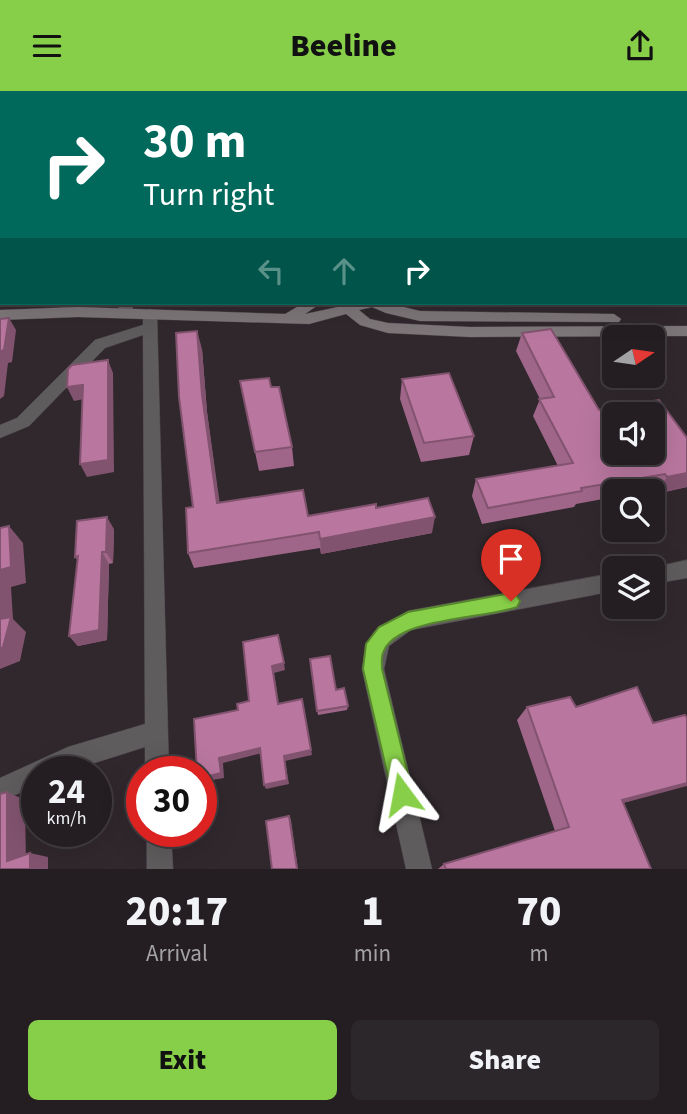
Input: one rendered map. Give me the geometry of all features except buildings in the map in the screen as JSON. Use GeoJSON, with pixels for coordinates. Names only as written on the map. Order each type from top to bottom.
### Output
{"type":"FeatureCollection","features":[{"type":"Feature","properties":{"kind":"street"},"geometry":{"type":"LineString","coordinates":[[287,319],[311,305]]}},
{"type":"Feature","properties":{"kind":"street"},"geometry":{"type":"LineString","coordinates":[[380,305],[420,316],[686,324]]}},
{"type":"Feature","properties":{"kind":"street"},"geometry":{"type":"LineString","coordinates":[[0,432],[23,422],[100,344],[150,321],[309,319],[344,306],[365,322],[376,326],[414,330],[686,324]]}},
{"type":"Feature","properties":{"kind":"street"},"geometry":{"type":"LineString","coordinates":[[0,315],[78,308],[126,308],[150,321]]}},
{"type":"Feature","properties":{"kind":"street"},"geometry":{"type":"LineString","coordinates":[[150,321],[157,756]]}},
{"type":"Feature","properties":{"kind":"street"},"geometry":{"type":"LineString","coordinates":[[665,573],[687,569]]}},
{"type":"Feature","properties":{"kind":"street"},"geometry":{"type":"LineString","coordinates":[[419,869],[373,669],[373,650],[386,633],[408,621],[602,584]]}},
{"type":"Feature","properties":{"kind":"street"},"geometry":{"type":"LineString","coordinates":[[0,790],[68,759],[156,732]]}},
{"type":"Feature","properties":{"kind":"street"},"geometry":{"type":"LineString","coordinates":[[159,847],[160,869]]}},
{"type":"Feature","properties":{"kind":"route"},"geometry":{"type":"LineString","coordinates":[[402,794],[373,669],[373,650],[386,633],[408,621],[511,601]]}}]}
